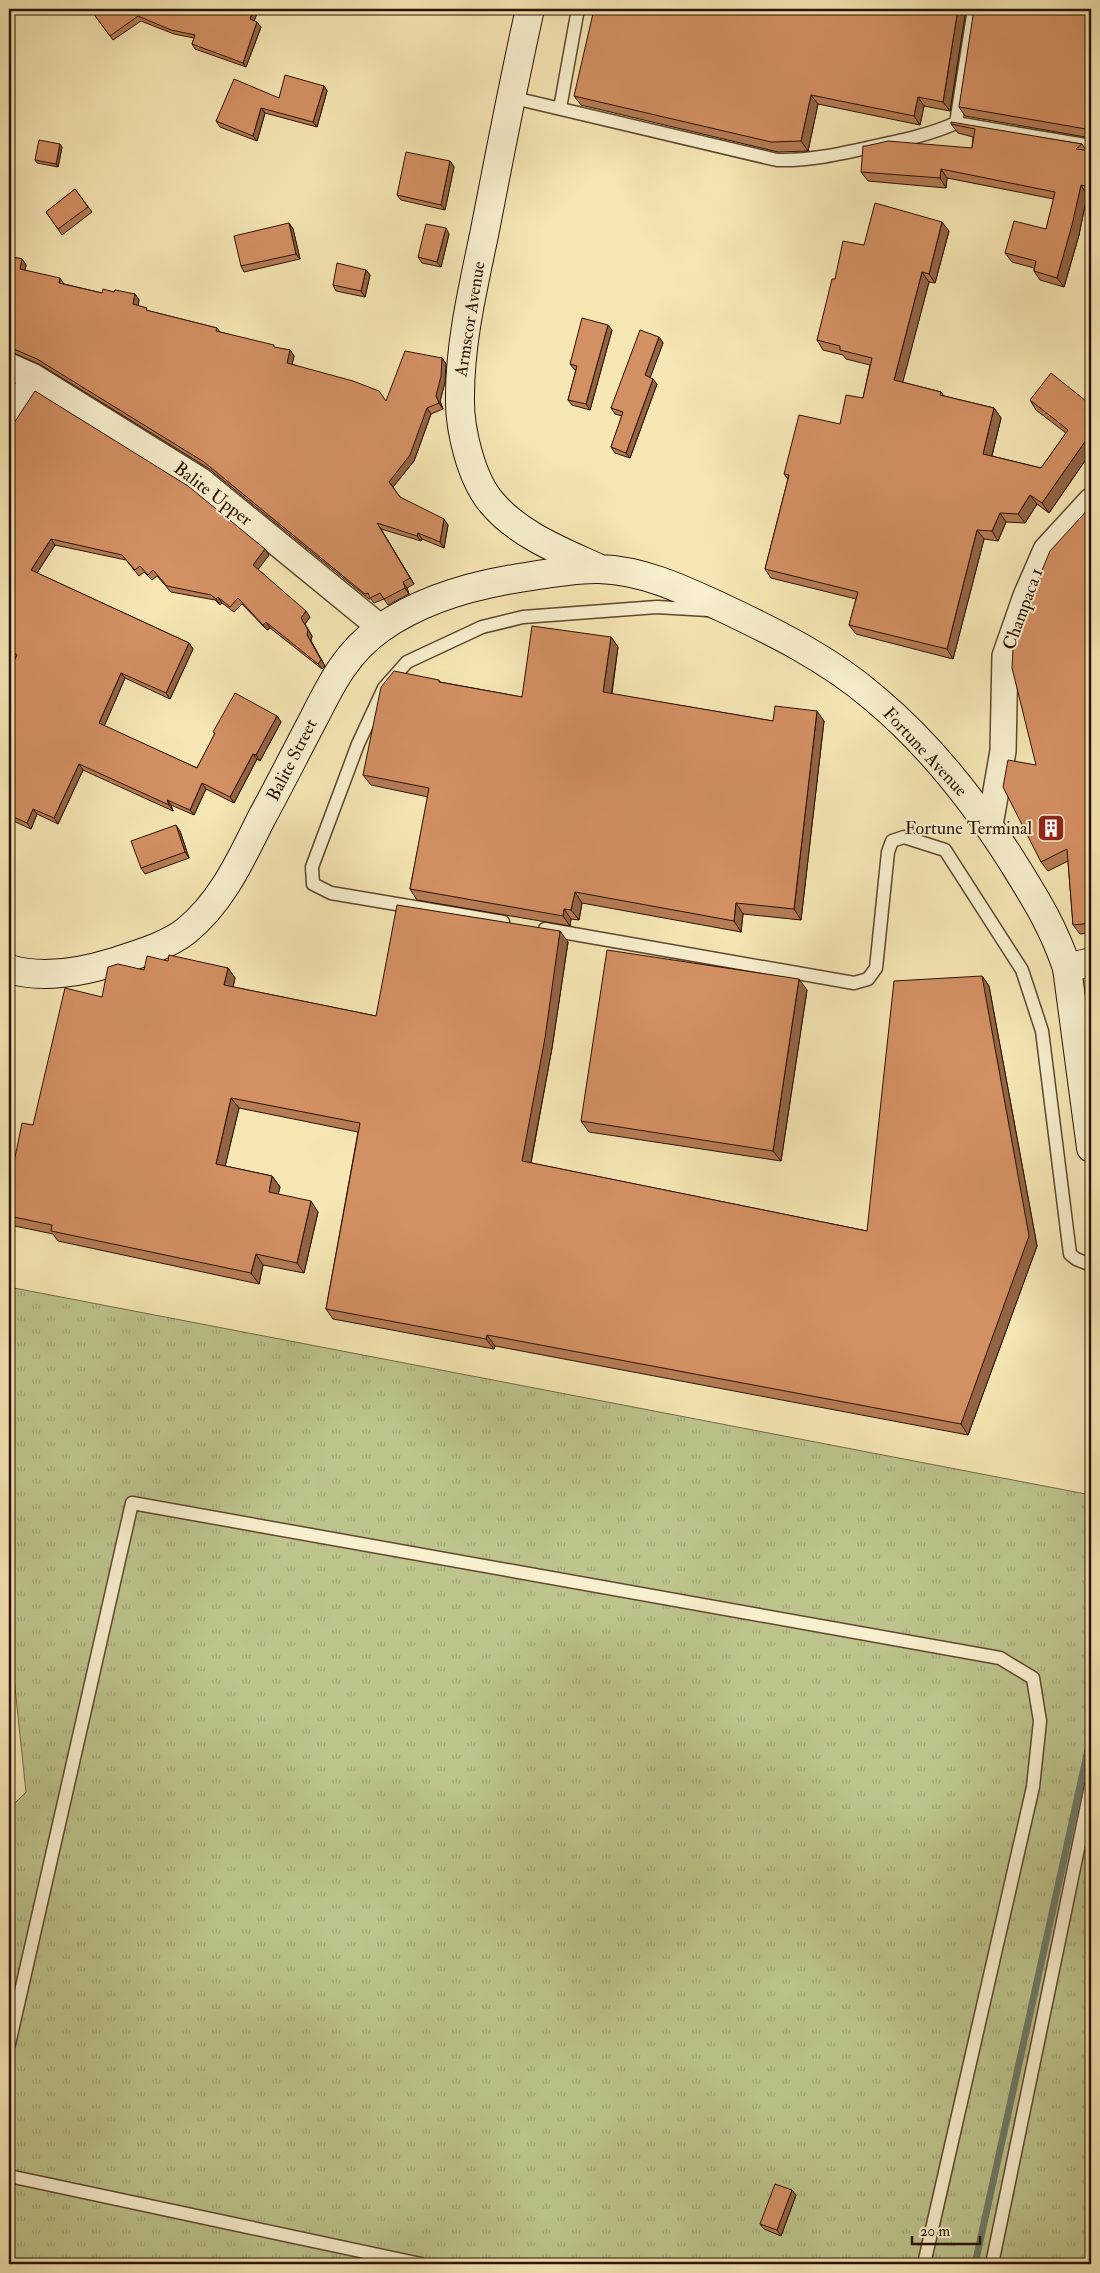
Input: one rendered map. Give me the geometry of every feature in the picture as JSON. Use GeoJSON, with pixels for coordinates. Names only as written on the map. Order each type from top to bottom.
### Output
{"type":"FeatureCollection","features":[{"type":"Feature","properties":{"kind":"main road","name":"Armscor Avenue"},"geometry":{"type":"LineString","coordinates":[[530,9],[510,97],[467,328],[460,380],[462,422],[469,455],[478,479],[491,502],[510,522],[533,537],[598,568]]}},
{"type":"Feature","properties":{"kind":"main road","name":"Fortune Avenue"},"geometry":{"type":"LineString","coordinates":[[598,568],[658,580],[731,612],[800,647],[839,671],[874,698],[917,739],[990,825],[1079,965],[1091,1148]]}},
{"type":"Feature","properties":{"kind":"main road","name":"Balite Street"},"geometry":{"type":"LineString","coordinates":[[9,969],[59,973],[98,967],[140,954],[184,933],[212,906],[236,868],[330,686],[356,647],[381,628],[405,612],[440,597],[489,584],[533,576],[598,568]]}},
{"type":"Feature","properties":{"kind":"street","name":"Balite Upper"},"geometry":{"type":"LineString","coordinates":[[9,366],[34,377],[200,480],[381,628]]}},
{"type":"Feature","properties":{"kind":"street"},"geometry":{"type":"LineString","coordinates":[[9,419],[34,377]]}},
{"type":"Feature","properties":{"kind":"street","name":"Champaca 1"},"geometry":{"type":"LineString","coordinates":[[990,825],[1003,751],[1005,656],[1026,596],[1046,550],[1091,501]]}},
{"type":"Feature","properties":{"kind":"lane"},"geometry":{"type":"LineString","coordinates":[[560,108],[578,9]]}},
{"type":"Feature","properties":{"kind":"lane"},"geometry":{"type":"LineString","coordinates":[[956,123],[974,9]]}},
{"type":"Feature","properties":{"kind":"lane"},"geometry":{"type":"LineString","coordinates":[[510,97],[777,160],[817,158],[856,150],[936,131],[956,123],[1091,146]]}},
{"type":"Feature","properties":{"kind":"lane"},"geometry":{"type":"LineString","coordinates":[[515,924],[332,893],[313,884],[312,868],[335,803],[358,744],[384,688],[407,662],[482,627],[523,617],[657,607],[731,612]]}},
{"type":"Feature","properties":{"kind":"lane"},"geometry":{"type":"LineString","coordinates":[[534,928],[854,983],[868,979],[876,968],[888,852],[892,841],[904,837],[945,850],[1022,970],[1042,1032],[1070,1254],[1076,1260],[1091,1265]]}},
{"type":"Feature","properties":{"kind":"lane"},"geometry":{"type":"LineString","coordinates":[[9,2044],[132,1503],[1000,1658],[1032,1678],[1040,1720],[1033,1787],[924,2264]]}},
{"type":"Feature","properties":{"kind":"lane"},"geometry":{"type":"LineString","coordinates":[[992,2264],[1091,1786]]}},
{"type":"Feature","properties":{"kind":"lane"},"geometry":{"type":"LineString","coordinates":[[9,2176],[421,2264]]}},
{"type":"Feature","properties":{"kind":"green space"},"geometry":{"type":"Polygon","coordinates":[[[9,1287],[1091,1495],[1091,2264],[9,2264],[9,1809],[26,1792],[9,1631],[9,1287]]]}},
{"type":"Feature","properties":{"kind":"building"},"geometry":{"type":"Polygon","coordinates":[[[90,9],[254,9],[250,19],[257,22],[243,63],[192,44],[195,35],[171,30],[138,16],[110,36],[90,9]]]}},
{"type":"Feature","properties":{"kind":"building"},"geometry":{"type":"Polygon","coordinates":[[[594,9],[958,9],[943,102],[918,97],[914,116],[811,95],[801,141],[771,142],[574,96],[594,9]]]}},
{"type":"Feature","properties":{"kind":"building"},"geometry":{"type":"Polygon","coordinates":[[[974,9],[1091,9],[1091,134],[1086,129],[959,107],[974,9]]]}},
{"type":"Feature","properties":{"kind":"building"},"geometry":{"type":"Polygon","coordinates":[[[285,75],[324,86],[313,122],[261,108],[253,136],[216,121],[234,79],[279,98],[285,75]]]}},
{"type":"Feature","properties":{"kind":"building"},"geometry":{"type":"Polygon","coordinates":[[[951,122],[1082,144],[1076,149],[1091,151],[1091,187],[1081,185],[1057,278],[1034,271],[1036,261],[1005,253],[1014,221],[1046,229],[1055,192],[941,169],[940,178],[861,172],[863,146],[888,141],[972,148],[975,129],[951,124],[951,122]]]}},
{"type":"Feature","properties":{"kind":"building"},"geometry":{"type":"Polygon","coordinates":[[[39,140],[60,144],[56,164],[35,160],[39,140]]]}},
{"type":"Feature","properties":{"kind":"building"},"geometry":{"type":"Polygon","coordinates":[[[406,152],[450,161],[441,205],[397,195],[406,152]]]}},
{"type":"Feature","properties":{"kind":"building"},"geometry":{"type":"Polygon","coordinates":[[[75,189],[88,207],[58,229],[46,212],[75,189]]]}},
{"type":"Feature","properties":{"kind":"building"},"geometry":{"type":"Polygon","coordinates":[[[875,203],[942,222],[929,274],[922,272],[894,380],[941,392],[940,395],[994,408],[983,454],[1041,468],[1068,430],[1030,400],[1051,373],[1086,401],[1091,394],[1091,433],[1042,503],[1030,495],[1018,514],[1000,513],[992,531],[977,530],[947,649],[849,625],[858,592],[765,569],[789,475],[784,474],[799,415],[840,424],[846,395],[863,398],[872,358],[840,350],[840,346],[817,340],[832,279],[835,279],[843,241],[864,245],[875,203]]]}},
{"type":"Feature","properties":{"kind":"building"},"geometry":{"type":"Polygon","coordinates":[[[289,223],[296,254],[241,266],[234,236],[289,223]]]}},
{"type":"Feature","properties":{"kind":"building"},"geometry":{"type":"Polygon","coordinates":[[[426,224],[446,228],[437,262],[418,257],[426,224]]]}},
{"type":"Feature","properties":{"kind":"building"},"geometry":{"type":"Polygon","coordinates":[[[9,256],[22,259],[20,269],[60,278],[59,283],[102,293],[103,289],[135,294],[133,304],[147,308],[146,310],[217,328],[216,331],[290,350],[287,363],[353,381],[379,391],[386,401],[405,351],[442,358],[441,376],[436,396],[439,403],[427,408],[410,455],[389,482],[400,497],[444,519],[440,542],[418,533],[417,536],[377,523],[410,578],[403,582],[405,588],[384,599],[380,593],[370,598],[368,593],[365,594],[204,462],[37,359],[9,347],[9,256]]]}},
{"type":"Feature","properties":{"kind":"building"},"geometry":{"type":"Polygon","coordinates":[[[337,263],[366,270],[361,291],[333,285],[337,263]]]}},
{"type":"Feature","properties":{"kind":"building"},"geometry":{"type":"Polygon","coordinates":[[[582,318],[608,325],[586,404],[568,400],[577,366],[570,364],[582,318]]]}},
{"type":"Feature","properties":{"kind":"building"},"geometry":{"type":"Polygon","coordinates":[[[640,330],[659,337],[645,375],[653,379],[626,453],[611,447],[623,412],[611,408],[640,330]]]}},
{"type":"Feature","properties":{"kind":"building"},"geometry":{"type":"Polygon","coordinates":[[[35,391],[188,486],[265,549],[253,565],[306,611],[301,618],[308,630],[307,635],[321,660],[318,664],[266,622],[263,625],[238,598],[230,607],[218,597],[216,599],[211,595],[167,586],[153,570],[148,575],[140,566],[135,570],[122,555],[51,539],[31,570],[189,643],[166,693],[121,673],[99,723],[197,768],[215,733],[213,732],[235,693],[277,716],[256,755],[253,754],[230,797],[202,783],[190,810],[167,800],[169,805],[79,764],[54,818],[33,809],[27,823],[9,815],[9,672],[17,655],[9,650],[9,426],[12,426],[35,391]]]}},
{"type":"Feature","properties":{"kind":"building"},"geometry":{"type":"Polygon","coordinates":[[[1091,506],[1091,923],[1073,925],[1067,849],[1041,862],[1003,787],[1008,760],[1036,765],[1012,668],[1013,649],[1050,551],[1091,506]]]}},
{"type":"Feature","properties":{"kind":"building"},"geometry":{"type":"Polygon","coordinates":[[[532,626],[611,637],[603,692],[773,721],[775,706],[817,711],[794,909],[736,903],[734,921],[575,892],[571,910],[564,909],[563,916],[410,889],[429,788],[363,775],[381,687],[394,671],[439,680],[439,682],[522,697],[532,626]]]}},
{"type":"Feature","properties":{"kind":"building"},"geometry":{"type":"Polygon","coordinates":[[[176,825],[185,852],[141,868],[131,841],[176,825]]]}},
{"type":"Feature","properties":{"kind":"building"},"geometry":{"type":"Polygon","coordinates":[[[397,905],[560,931],[545,1038],[522,1161],[867,1231],[894,981],[982,976],[1029,1236],[961,1424],[487,1335],[486,1339],[326,1309],[360,1123],[231,1098],[216,1164],[272,1176],[269,1192],[311,1201],[297,1263],[256,1254],[251,1273],[51,1231],[52,1225],[9,1216],[9,1187],[22,1123],[33,1125],[65,988],[102,997],[108,967],[118,964],[144,970],[147,956],[168,961],[169,955],[228,968],[224,985],[376,1016],[397,905]]]}},
{"type":"Feature","properties":{"kind":"building"},"geometry":{"type":"Polygon","coordinates":[[[607,950],[799,979],[773,1151],[581,1121],[607,950]]]}},
{"type":"Feature","properties":{"kind":"building"},"geometry":{"type":"Polygon","coordinates":[[[775,2184],[792,2190],[777,2230],[760,2224],[775,2184]]]}},
{"type":"Feature","properties":{"kind":"waterway"},"geometry":{"type":"LineString","coordinates":[[975,2264],[1091,1736]]}},
{"type":"Feature","properties":{"kind":"place","name":"Fortune Terminal"},"geometry":{"type":"Point","coordinates":[1051,828]}}]}
